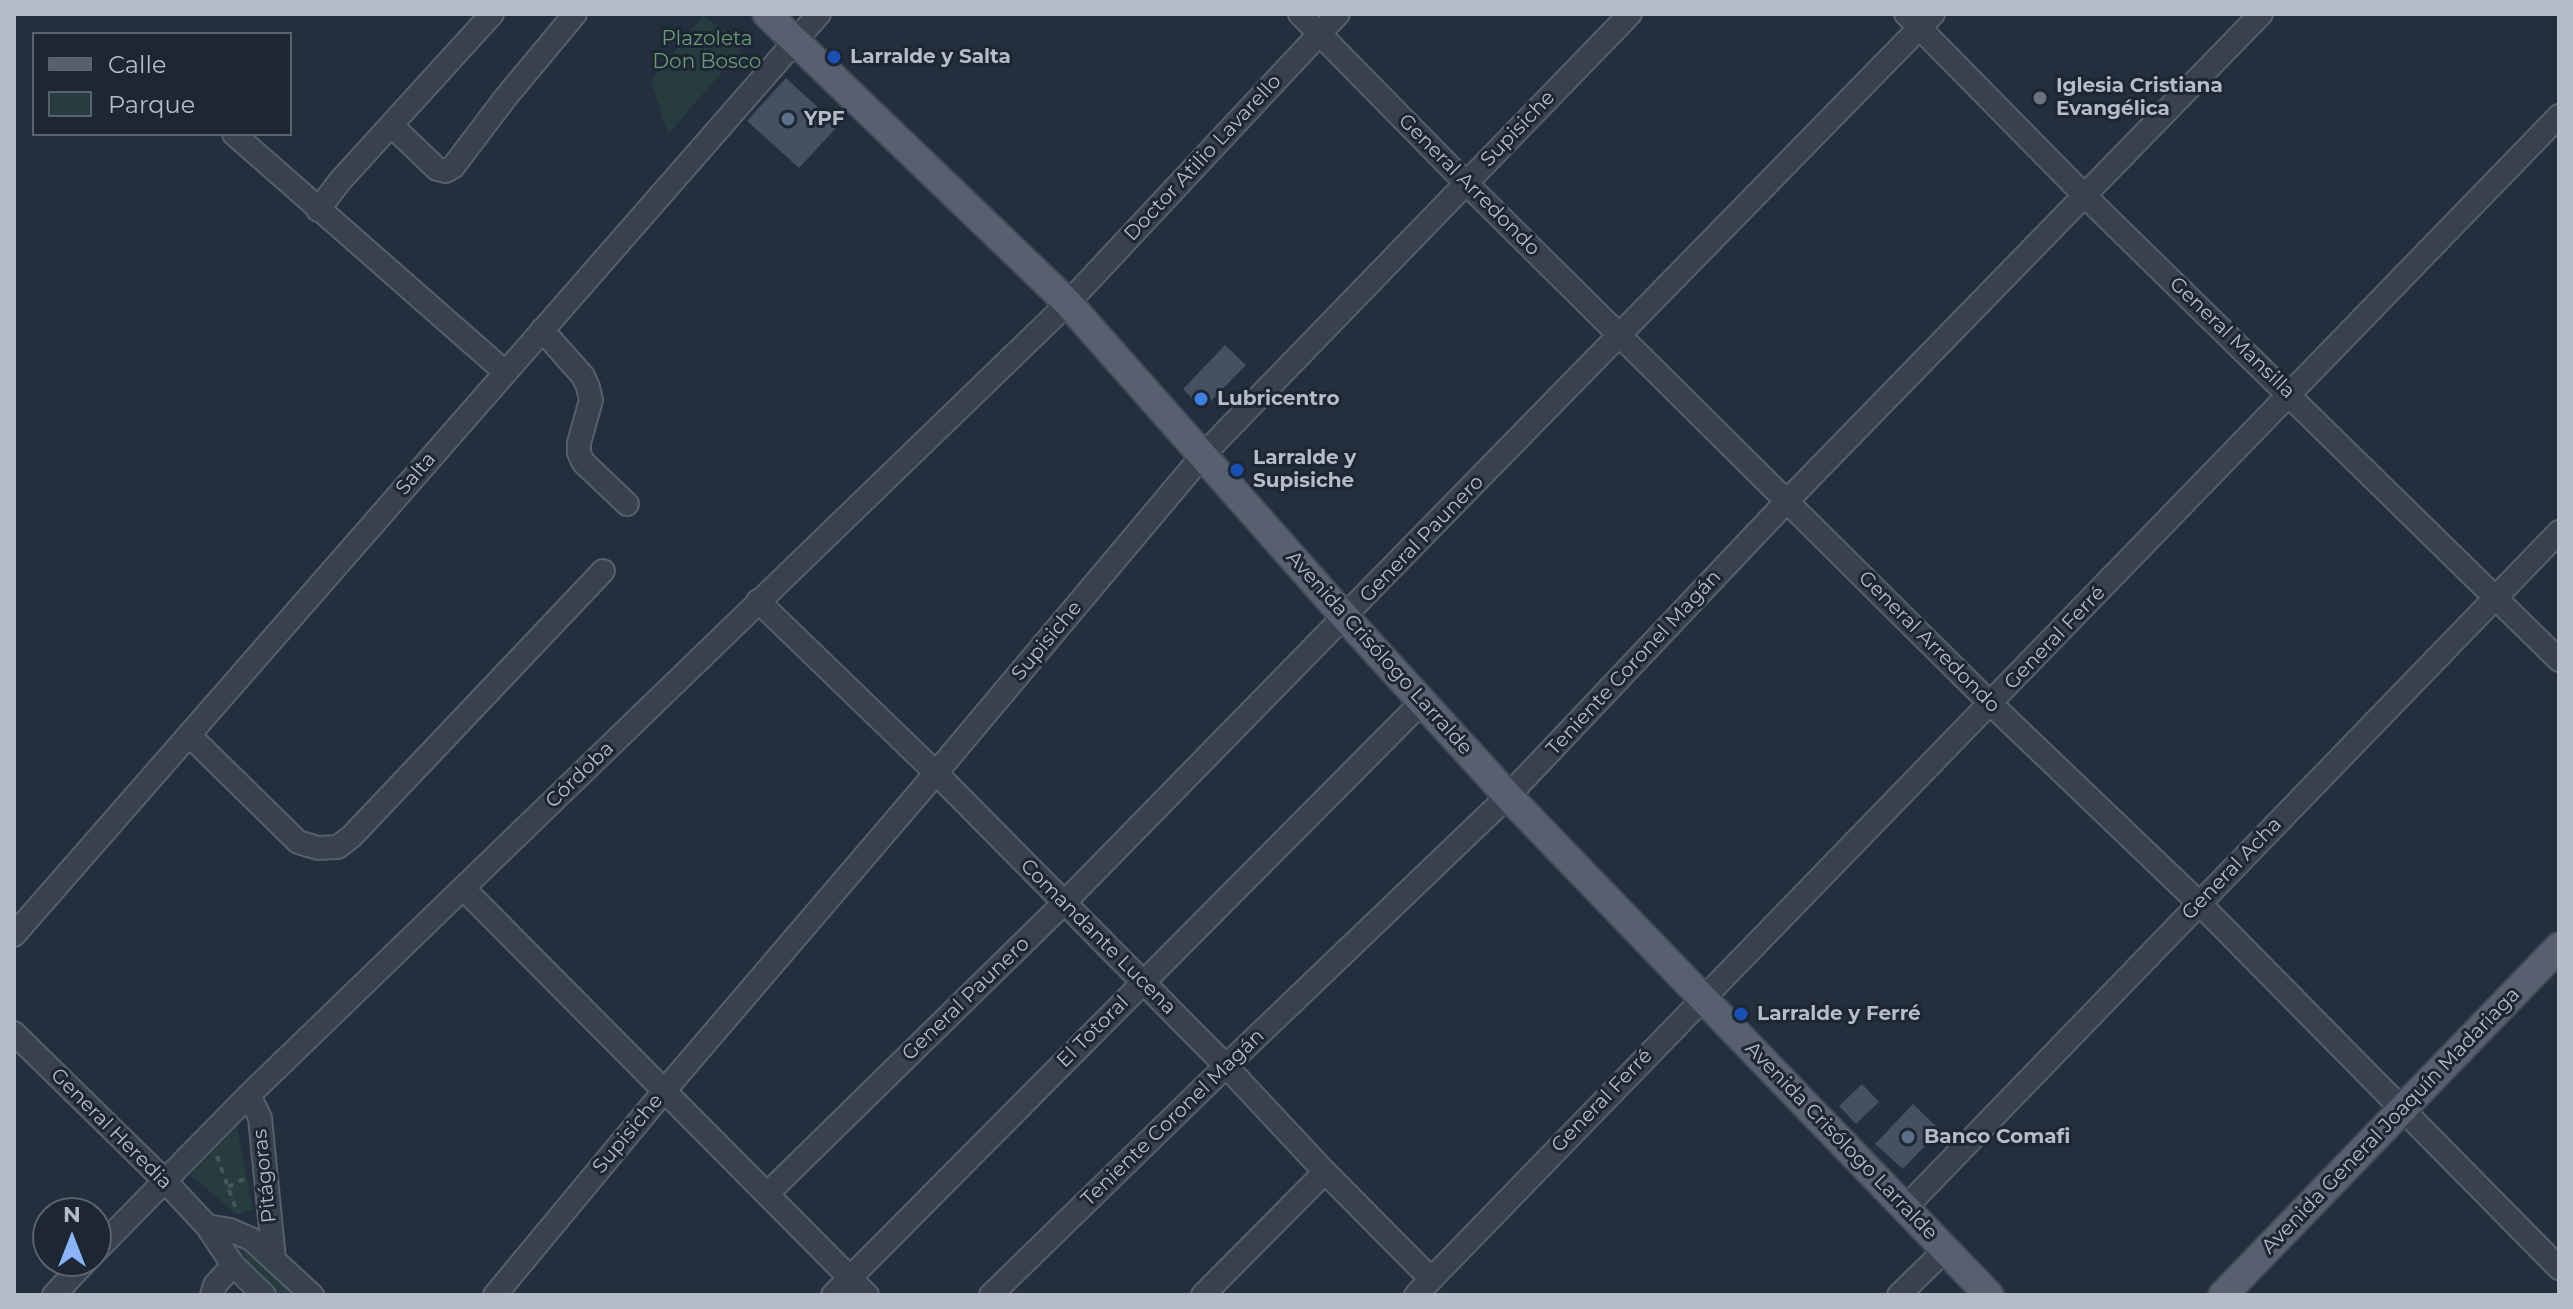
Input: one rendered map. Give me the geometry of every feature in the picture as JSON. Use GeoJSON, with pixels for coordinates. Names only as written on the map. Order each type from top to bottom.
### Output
{"type":"FeatureCollection","features":[{"type":"Feature","properties":{"kind":"main road","name":"Avenida Crisólogo Larralde"},"geometry":{"type":"LineString","coordinates":[[767,14],[1068,303],[1345,617],[1508,796],[1989,1295]]}},
{"type":"Feature","properties":{"kind":"main road","name":"Avenida General Joaquín Madariaga"},"geometry":{"type":"LineString","coordinates":[[2223,1295],[2559,947]]}},
{"type":"Feature","properties":{"kind":"street"},"geometry":{"type":"LineString","coordinates":[[318,210],[340,181],[492,14]]}},
{"type":"Feature","properties":{"kind":"street"},"geometry":{"type":"LineString","coordinates":[[391,125],[437,169],[446,171],[453,167],[575,14]]}},
{"type":"Feature","properties":{"kind":"street","name":"Salta"},"geometry":{"type":"LineString","coordinates":[[14,935],[819,14]]}},
{"type":"Feature","properties":{"kind":"street","name":"General Arredondo"},"geometry":{"type":"LineString","coordinates":[[1300,14],[1991,704],[2199,903],[2559,1268]]}},
{"type":"Feature","properties":{"kind":"street","name":"Doctor Atilio Lavarello"},"geometry":{"type":"LineString","coordinates":[[1068,303],[1338,14]]}},
{"type":"Feature","properties":{"kind":"street","name":"Supisiche"},"geometry":{"type":"LineString","coordinates":[[495,1295],[1203,455],[1630,14]]}},
{"type":"Feature","properties":{"kind":"street","name":"Teniente Coronel Magán"},"geometry":{"type":"LineString","coordinates":[[991,1295],[1508,796],[1788,500],[2261,14]]}},
{"type":"Feature","properties":{"kind":"street","name":"General Mansilla"},"geometry":{"type":"LineString","coordinates":[[1920,19],[2085,196],[2559,660]]}},
{"type":"Feature","properties":{"kind":"street","name":"General Paunero"},"geometry":{"type":"LineString","coordinates":[[768,1193],[1064,903],[1345,617],[1920,19]]}},
{"type":"Feature","properties":{"kind":"street","name":"General Ferré"},"geometry":{"type":"LineString","coordinates":[[1423,1287],[2559,116]]}},
{"type":"Feature","properties":{"kind":"street"},"geometry":{"type":"LineString","coordinates":[[236,136],[505,372]]}},
{"type":"Feature","properties":{"kind":"street","name":"Córdoba"},"geometry":{"type":"LineString","coordinates":[[112,1234],[249,1095],[1068,303]]}},
{"type":"Feature","properties":{"kind":"street"},"geometry":{"type":"LineString","coordinates":[[542,330],[583,376],[588,387],[591,400],[579,443],[583,462],[627,504]]}},
{"type":"Feature","properties":{"kind":"street","name":"General Acha"},"geometry":{"type":"LineString","coordinates":[[1906,1207],[2559,532]]}},
{"type":"Feature","properties":{"kind":"street"},"geometry":{"type":"LineString","coordinates":[[189,735],[298,842],[318,848],[338,847],[363,825],[603,571]]}},
{"type":"Feature","properties":{"kind":"street","name":"Comandante Lucena"},"geometry":{"type":"LineString","coordinates":[[758,601],[936,773],[1226,1066],[1325,1172],[1423,1287]]}},
{"type":"Feature","properties":{"kind":"street","name":"El Totoral"},"geometry":{"type":"LineString","coordinates":[[833,1295],[1422,702]]}},
{"type":"Feature","properties":{"kind":"street"},"geometry":{"type":"LineString","coordinates":[[463,888],[867,1295]]}},
{"type":"Feature","properties":{"kind":"street","name":"General Heredia"},"geometry":{"type":"LineString","coordinates":[[14,1033],[164,1180],[207,1226],[233,1265],[264,1295]]}},
{"type":"Feature","properties":{"kind":"street","name":"Pitágoras"},"geometry":{"type":"LineString","coordinates":[[249,1095],[260,1118],[274,1259]]}},
{"type":"Feature","properties":{"kind":"street"},"geometry":{"type":"LineString","coordinates":[[1203,1295],[1325,1172]]}},
{"type":"Feature","properties":{"kind":"street"},"geometry":{"type":"LineString","coordinates":[[207,1226],[230,1230],[247,1238],[312,1295]]}},
{"type":"Feature","properties":{"kind":"street"},"geometry":{"type":"LineString","coordinates":[[1899,1295],[1945,1250]]}},
{"type":"Feature","properties":{"kind":"street"},"geometry":{"type":"LineString","coordinates":[[212,1295],[215,1285],[233,1265]]}},
{"type":"Feature","properties":{"kind":"street"},"geometry":{"type":"LineString","coordinates":[[54,1295],[71,1277]]}},
{"type":"Feature","properties":{"kind":"path"},"geometry":{"type":"LineString","coordinates":[[210,1135],[247,1238]]}},
{"type":"Feature","properties":{"kind":"green space","name":"Plazoleta Don Bosco"},"geometry":{"type":"Polygon","coordinates":[[[703,15],[744,46],[668,135],[651,81],[703,15]]]}},
{"type":"Feature","properties":{"kind":"green space"},"geometry":{"type":"Polygon","coordinates":[[[237,1127],[253,1209],[237,1215],[190,1175],[237,1127]]]}},
{"type":"Feature","properties":{"kind":"green space"},"geometry":{"type":"Polygon","coordinates":[[[236,1245],[295,1295],[279,1295],[251,1267],[236,1245]]]}},
{"type":"Feature","properties":{"kind":"building"},"geometry":{"type":"Polygon","coordinates":[[[786,78],[838,126],[799,168],[747,121],[786,78]]]}},
{"type":"Feature","properties":{"kind":"building"},"geometry":{"type":"Polygon","coordinates":[[[1225,345],[1246,365],[1203,409],[1183,389],[1225,345]]]}},
{"type":"Feature","properties":{"kind":"building"},"geometry":{"type":"Polygon","coordinates":[[[1862,1084],[1879,1102],[1856,1124],[1839,1106],[1862,1084]]]}},
{"type":"Feature","properties":{"kind":"building","name":"Banco Comafi"},"geometry":{"type":"Polygon","coordinates":[[[1913,1104],[1940,1130],[1903,1169],[1875,1144],[1913,1104]]]}},
{"type":"Feature","properties":{"kind":"place","name":"Larralde y Salta"},"geometry":{"type":"Point","coordinates":[834,57]}},
{"type":"Feature","properties":{"kind":"place","name":"Iglesia Cristiana Evangélica"},"geometry":{"type":"Point","coordinates":[2040,98]}},
{"type":"Feature","properties":{"kind":"place","name":"YPF"},"geometry":{"type":"Point","coordinates":[788,119]}},
{"type":"Feature","properties":{"kind":"place","name":"Lubricentro"},"geometry":{"type":"Point","coordinates":[1201,399]}},
{"type":"Feature","properties":{"kind":"place","name":"Larralde y Supisiche"},"geometry":{"type":"Point","coordinates":[1237,470]}},
{"type":"Feature","properties":{"kind":"place","name":"Larralde y Ferré"},"geometry":{"type":"Point","coordinates":[1741,1014]}},
{"type":"Feature","properties":{"kind":"place","name":"Banco Comafi"},"geometry":{"type":"Point","coordinates":[1908,1137]}}]}
